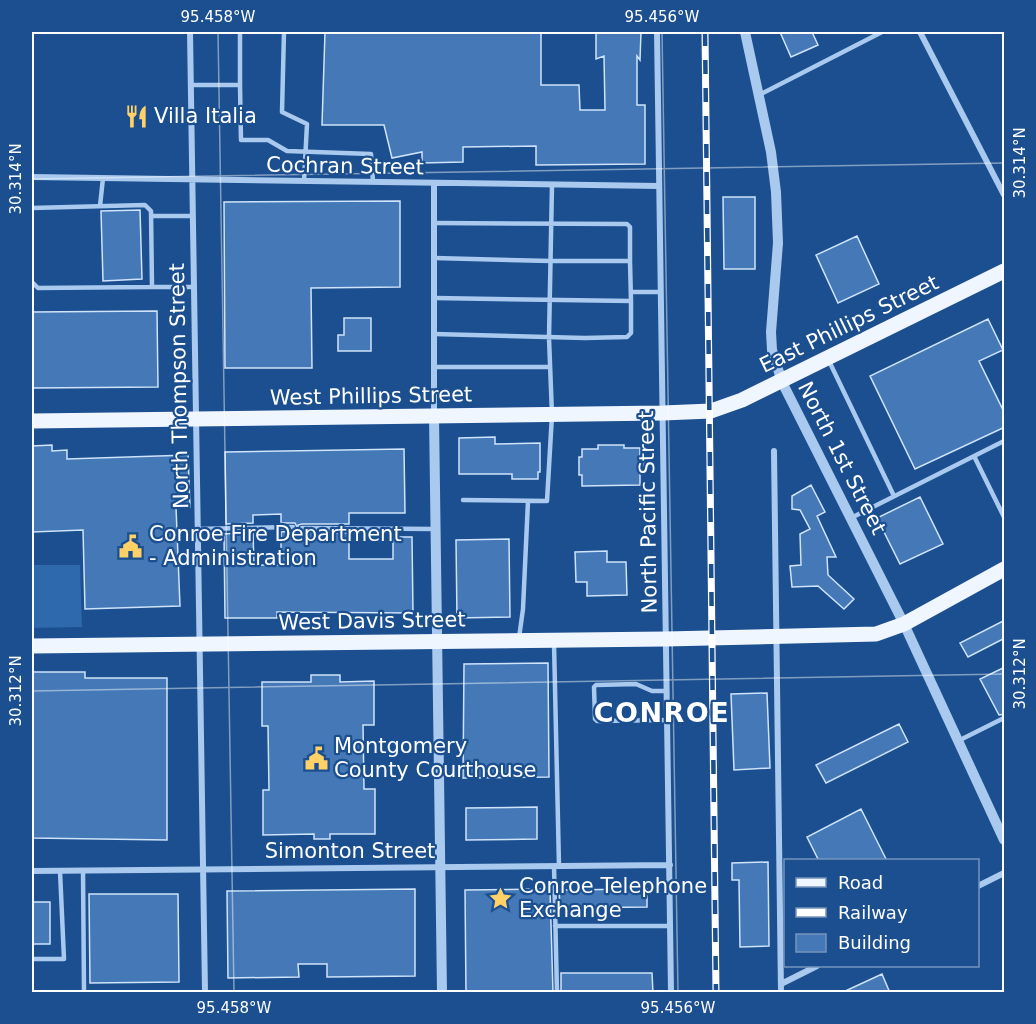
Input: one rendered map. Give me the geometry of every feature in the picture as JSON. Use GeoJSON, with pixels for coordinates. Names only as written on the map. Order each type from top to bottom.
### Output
{"type":"FeatureCollection","features":[{"type":"Feature","properties":{"kind":"main road","name":"East Phillips Street"},"geometry":{"type":"LineString","coordinates":[[711,411],[782,382],[1005,271]]}},
{"type":"Feature","properties":{"kind":"main road","name":"West Phillips Street"},"geometry":{"type":"LineString","coordinates":[[32,422],[711,411]]}},
{"type":"Feature","properties":{"kind":"main road","name":"West Davis Street"},"geometry":{"type":"LineString","coordinates":[[32,646],[666,639],[876,634],[904,624],[1005,569]]}},
{"type":"Feature","properties":{"kind":"street","name":"North Thompson Street"},"geometry":{"type":"LineString","coordinates":[[190,32],[205,993]]}},
{"type":"Feature","properties":{"kind":"street","name":"North Pacific Street"},"geometry":{"type":"LineString","coordinates":[[657,32],[671,993]]}},
{"type":"Feature","properties":{"kind":"street","name":"North 1st Street"},"geometry":{"type":"LineString","coordinates":[[745,32],[771,152],[776,192],[778,243],[771,332],[772,350],[782,382],[904,624],[1005,840]]}},
{"type":"Feature","properties":{"kind":"street"},"geometry":{"type":"LineString","coordinates":[[920,32],[1005,195]]}},
{"type":"Feature","properties":{"kind":"street","name":"Cochran Street"},"geometry":{"type":"LineString","coordinates":[[32,177],[659,186]]}},
{"type":"Feature","properties":{"kind":"street"},"geometry":{"type":"LineString","coordinates":[[434,184],[436,642],[442,993]]}},
{"type":"Feature","properties":{"kind":"street"},"geometry":{"type":"LineString","coordinates":[[774,451],[781,993]]}},
{"type":"Feature","properties":{"kind":"street","name":"Simonton Street"},"geometry":{"type":"LineString","coordinates":[[32,871],[670,865]]}},
{"type":"Feature","properties":{"kind":"street"},"geometry":{"type":"LineString","coordinates":[[979,886],[1005,873]]}},
{"type":"Feature","properties":{"kind":"street"},"geometry":{"type":"LineString","coordinates":[[781,984],[816,967]]}},
{"type":"Feature","properties":{"kind":"lane"},"geometry":{"type":"LineString","coordinates":[[240,32],[241,140],[268,140],[287,151],[371,154],[373,183]]}},
{"type":"Feature","properties":{"kind":"lane"},"geometry":{"type":"LineString","coordinates":[[284,32],[282,112],[307,124],[304,181]]}},
{"type":"Feature","properties":{"kind":"lane"},"geometry":{"type":"LineString","coordinates":[[759,95],[882,32]]}},
{"type":"Feature","properties":{"kind":"lane"},"geometry":{"type":"LineString","coordinates":[[191,85],[240,85]]}},
{"type":"Feature","properties":{"kind":"lane"},"geometry":{"type":"LineString","coordinates":[[100,206],[103,178]]}},
{"type":"Feature","properties":{"kind":"lane"},"geometry":{"type":"LineString","coordinates":[[463,500],[547,501],[552,415],[549,338],[552,186]]}},
{"type":"Feature","properties":{"kind":"lane"},"geometry":{"type":"LineString","coordinates":[[32,208],[145,205],[151,211],[152,287]]}},
{"type":"Feature","properties":{"kind":"lane"},"geometry":{"type":"LineString","coordinates":[[151,216],[193,216]]}},
{"type":"Feature","properties":{"kind":"lane"},"geometry":{"type":"LineString","coordinates":[[434,223],[627,224],[630,227],[631,292],[631,333],[627,337],[549,338],[434,334]]}},
{"type":"Feature","properties":{"kind":"lane"},"geometry":{"type":"LineString","coordinates":[[434,258],[630,261]]}},
{"type":"Feature","properties":{"kind":"lane"},"geometry":{"type":"LineString","coordinates":[[32,282],[38,288],[194,287]]}},
{"type":"Feature","properties":{"kind":"lane"},"geometry":{"type":"LineString","coordinates":[[631,292],[661,292]]}},
{"type":"Feature","properties":{"kind":"lane"},"geometry":{"type":"LineString","coordinates":[[434,298],[631,301]]}},
{"type":"Feature","properties":{"kind":"lane"},"geometry":{"type":"LineString","coordinates":[[828,359],[894,496]]}},
{"type":"Feature","properties":{"kind":"lane"},"geometry":{"type":"LineString","coordinates":[[434,367],[550,367]]}},
{"type":"Feature","properties":{"kind":"lane"},"geometry":{"type":"LineString","coordinates":[[851,518],[1005,441]]}},
{"type":"Feature","properties":{"kind":"lane"},"geometry":{"type":"LineString","coordinates":[[974,456],[1005,517]]}},
{"type":"Feature","properties":{"kind":"lane"},"geometry":{"type":"LineString","coordinates":[[519,641],[523,609],[528,501]]}},
{"type":"Feature","properties":{"kind":"lane"},"geometry":{"type":"LineString","coordinates":[[198,529],[293,527]]}},
{"type":"Feature","properties":{"kind":"lane"},"geometry":{"type":"LineString","coordinates":[[302,528],[435,529]]}},
{"type":"Feature","properties":{"kind":"lane"},"geometry":{"type":"LineString","coordinates":[[554,640],[557,993]]}},
{"type":"Feature","properties":{"kind":"lane"},"geometry":{"type":"LineString","coordinates":[[667,692],[652,691],[636,684],[596,685],[594,687],[595,719],[597,721],[668,720]]}},
{"type":"Feature","properties":{"kind":"lane"},"geometry":{"type":"LineString","coordinates":[[958,741],[1005,718]]}},
{"type":"Feature","properties":{"kind":"lane"},"geometry":{"type":"LineString","coordinates":[[82,870],[84,993]]}},
{"type":"Feature","properties":{"kind":"lane"},"geometry":{"type":"LineString","coordinates":[[32,959],[64,959],[60,871]]}},
{"type":"Feature","properties":{"kind":"lane"},"geometry":{"type":"LineString","coordinates":[[555,927],[670,926]]}},
{"type":"Feature","properties":{"kind":"shaded area"},"geometry":{"type":"Polygon","coordinates":[[[32,565],[80,565],[82,627],[32,628],[32,565]]]}},
{"type":"Feature","properties":{"kind":"building"},"geometry":{"type":"Polygon","coordinates":[[[325,32],[541,32],[541,85],[579,85],[580,110],[605,110],[604,56],[596,59],[596,32],[641,32],[640,60],[637,56],[637,105],[645,105],[645,164],[536,165],[536,146],[463,147],[463,162],[422,163],[422,152],[392,158],[384,125],[322,125],[325,32]]]}},
{"type":"Feature","properties":{"kind":"building"},"geometry":{"type":"Polygon","coordinates":[[[780,32],[812,32],[818,45],[791,57],[780,32]]]}},
{"type":"Feature","properties":{"kind":"building"},"geometry":{"type":"Polygon","coordinates":[[[723,197],[755,197],[755,269],[724,269],[723,197]]]}},
{"type":"Feature","properties":{"kind":"building"},"geometry":{"type":"Polygon","coordinates":[[[400,201],[400,287],[311,288],[312,368],[225,368],[224,202],[400,201]]]}},
{"type":"Feature","properties":{"kind":"building"},"geometry":{"type":"Polygon","coordinates":[[[140,210],[142,279],[103,281],[101,211],[140,210]]]}},
{"type":"Feature","properties":{"kind":"building"},"geometry":{"type":"Polygon","coordinates":[[[857,236],[879,284],[838,303],[816,255],[857,236]]]}},
{"type":"Feature","properties":{"kind":"building"},"geometry":{"type":"Polygon","coordinates":[[[157,311],[158,387],[32,388],[32,312],[157,311]]]}},
{"type":"Feature","properties":{"kind":"building"},"geometry":{"type":"Polygon","coordinates":[[[344,318],[371,318],[371,351],[338,351],[338,335],[344,335],[344,318]]]}},
{"type":"Feature","properties":{"kind":"building"},"geometry":{"type":"Polygon","coordinates":[[[988,319],[1003,350],[979,361],[1005,414],[1005,427],[915,469],[870,376],[988,319]]]}},
{"type":"Feature","properties":{"kind":"building"},"geometry":{"type":"Polygon","coordinates":[[[495,437],[495,444],[540,443],[538,479],[512,479],[512,474],[459,474],[459,438],[495,437]]]}},
{"type":"Feature","properties":{"kind":"building"},"geometry":{"type":"Polygon","coordinates":[[[52,445],[52,451],[67,450],[67,459],[188,455],[190,507],[176,507],[180,606],[85,609],[83,530],[32,532],[32,446],[52,445]]]}},
{"type":"Feature","properties":{"kind":"building"},"geometry":{"type":"Polygon","coordinates":[[[598,445],[624,445],[624,448],[640,448],[640,457],[644,457],[644,473],[640,474],[640,485],[582,486],[582,475],[579,475],[579,457],[582,457],[582,449],[598,449],[598,445]]]}},
{"type":"Feature","properties":{"kind":"building"},"geometry":{"type":"Polygon","coordinates":[[[404,449],[405,513],[349,513],[349,524],[302,524],[298,525],[298,529],[302,532],[349,533],[349,559],[393,559],[393,537],[412,537],[413,613],[277,612],[277,618],[225,618],[224,534],[253,532],[254,565],[281,565],[281,532],[294,531],[297,527],[295,523],[281,523],[281,514],[253,515],[253,523],[226,524],[225,452],[404,449]]]}},
{"type":"Feature","properties":{"kind":"building"},"geometry":{"type":"Polygon","coordinates":[[[811,485],[825,512],[817,516],[836,557],[827,557],[828,575],[854,599],[844,609],[818,586],[792,587],[790,566],[801,565],[800,534],[810,529],[800,510],[792,509],[792,496],[811,485]]]}},
{"type":"Feature","properties":{"kind":"building"},"geometry":{"type":"Polygon","coordinates":[[[920,497],[943,544],[900,564],[877,518],[920,497]]]}},
{"type":"Feature","properties":{"kind":"building"},"geometry":{"type":"Polygon","coordinates":[[[509,539],[510,617],[457,618],[456,540],[509,539]]]}},
{"type":"Feature","properties":{"kind":"building"},"geometry":{"type":"Polygon","coordinates":[[[607,551],[607,562],[626,562],[627,595],[587,596],[587,582],[576,582],[575,552],[607,551]]]}},
{"type":"Feature","properties":{"kind":"building"},"geometry":{"type":"Polygon","coordinates":[[[1005,620],[1005,638],[968,657],[960,643],[1005,620]]]}},
{"type":"Feature","properties":{"kind":"building"},"geometry":{"type":"Polygon","coordinates":[[[548,663],[549,777],[463,778],[464,664],[548,663]]]}},
{"type":"Feature","properties":{"kind":"building"},"geometry":{"type":"Polygon","coordinates":[[[1005,667],[1005,714],[999,715],[980,679],[1005,667]]]}},
{"type":"Feature","properties":{"kind":"building"},"geometry":{"type":"Polygon","coordinates":[[[32,672],[85,672],[85,678],[167,678],[167,840],[32,838],[32,672]]]}},
{"type":"Feature","properties":{"kind":"building","name":"Montgomery County Courthouse"},"geometry":{"type":"Polygon","coordinates":[[[311,675],[340,675],[340,682],[374,681],[374,725],[363,725],[364,789],[375,789],[375,834],[330,834],[330,839],[314,839],[314,834],[263,835],[263,790],[269,790],[268,726],[262,726],[262,682],[311,682],[311,675]]]}},
{"type":"Feature","properties":{"kind":"building"},"geometry":{"type":"Polygon","coordinates":[[[767,693],[770,768],[734,770],[731,694],[767,693]]]}},
{"type":"Feature","properties":{"kind":"building"},"geometry":{"type":"Polygon","coordinates":[[[899,724],[908,742],[826,783],[816,765],[899,724]]]}},
{"type":"Feature","properties":{"kind":"building"},"geometry":{"type":"Polygon","coordinates":[[[537,807],[537,839],[466,840],[466,808],[537,807]]]}},
{"type":"Feature","properties":{"kind":"building"},"geometry":{"type":"Polygon","coordinates":[[[861,809],[886,859],[818,859],[807,837],[861,809]]]}},
{"type":"Feature","properties":{"kind":"building"},"geometry":{"type":"Polygon","coordinates":[[[768,862],[769,946],[740,947],[739,880],[732,880],[732,863],[768,862]]]}},
{"type":"Feature","properties":{"kind":"building"},"geometry":{"type":"Polygon","coordinates":[[[415,889],[415,976],[327,977],[327,964],[298,964],[299,977],[228,978],[227,891],[415,889]]]}},
{"type":"Feature","properties":{"kind":"building"},"geometry":{"type":"Polygon","coordinates":[[[550,889],[553,993],[466,993],[465,890],[550,889]]]}},
{"type":"Feature","properties":{"kind":"building"},"geometry":{"type":"Polygon","coordinates":[[[647,889],[647,907],[560,908],[559,890],[647,889]]]}},
{"type":"Feature","properties":{"kind":"building"},"geometry":{"type":"Polygon","coordinates":[[[89,894],[178,894],[179,982],[90,983],[89,894]]]}},
{"type":"Feature","properties":{"kind":"building"},"geometry":{"type":"Polygon","coordinates":[[[32,902],[50,902],[50,944],[32,944],[32,902]]]}},
{"type":"Feature","properties":{"kind":"building"},"geometry":{"type":"Polygon","coordinates":[[[561,973],[652,973],[653,993],[561,993],[561,973]]]}},
{"type":"Feature","properties":{"kind":"building"},"geometry":{"type":"Polygon","coordinates":[[[882,974],[890,993],[841,993],[882,974]]]}},
{"type":"Feature","properties":{"kind":"railway"},"geometry":{"type":"LineString","coordinates":[[705,32],[716,992]]}},
{"type":"Feature","properties":{"kind":"place","name":"Villa Italia"},"geometry":{"type":"Point","coordinates":[136,116]}},
{"type":"Feature","properties":{"kind":"place","name":"Conroe Fire Department - Administration"},"geometry":{"type":"Point","coordinates":[131,546]}},
{"type":"Feature","properties":{"kind":"place","name":"Montgomery County Courthouse"},"geometry":{"type":"Point","coordinates":[316,758]}},
{"type":"Feature","properties":{"kind":"place","name":"Conroe Telephone Exchange"},"geometry":{"type":"Point","coordinates":[501,898]}},
{"type":"Feature","properties":{"kind":"district","name":"CONROE"},"geometry":{"type":"Point","coordinates":[662,712]}}]}
